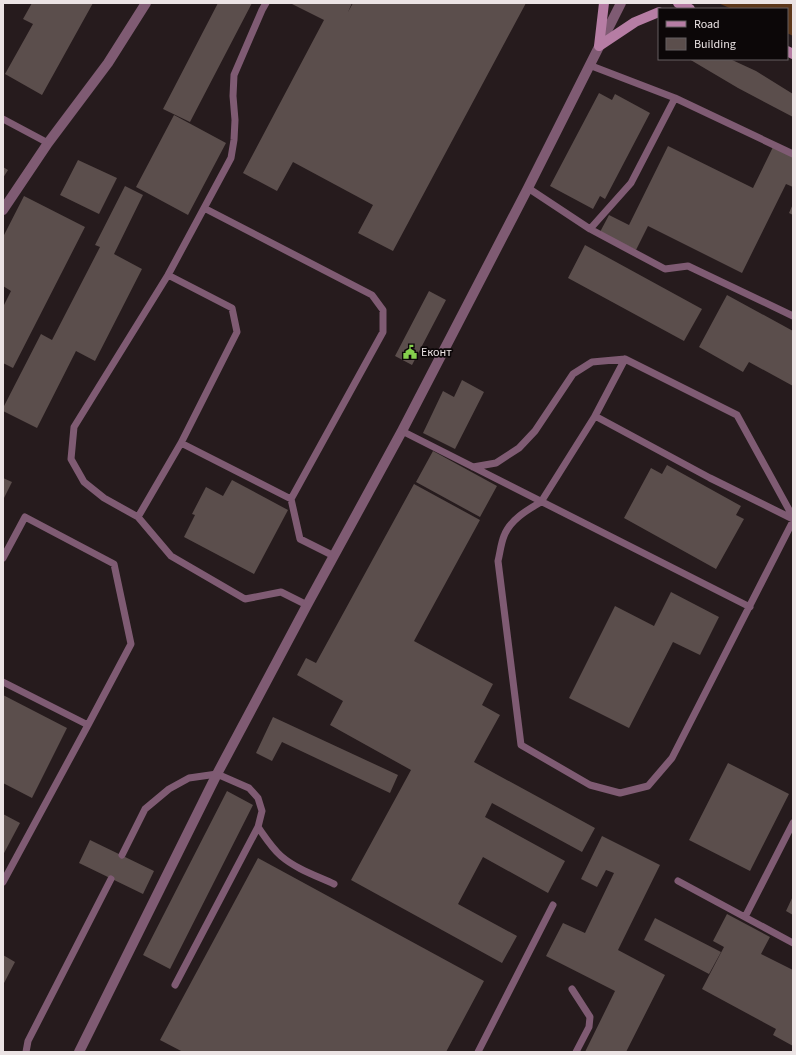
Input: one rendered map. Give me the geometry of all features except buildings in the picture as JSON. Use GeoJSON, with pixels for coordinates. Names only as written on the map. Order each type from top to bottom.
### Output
{"type":"FeatureCollection","features":[{"type":"Feature","properties":{"kind":"main road"},"geometry":{"type":"LineString","coordinates":[[599,46],[604,3]]}},
{"type":"Feature","properties":{"kind":"main road"},"geometry":{"type":"LineString","coordinates":[[678,3],[688,8]]}},
{"type":"Feature","properties":{"kind":"main road"},"geometry":{"type":"LineString","coordinates":[[599,46],[635,22],[658,12]]}},
{"type":"Feature","properties":{"kind":"street"},"geometry":{"type":"LineString","coordinates":[[3,210],[48,143],[108,63],[146,3]]}},
{"type":"Feature","properties":{"kind":"street"},"geometry":{"type":"LineString","coordinates":[[79,1052],[217,774],[402,431],[622,3]]}},
{"type":"Feature","properties":{"kind":"lane"},"geometry":{"type":"LineString","coordinates":[[266,3],[234,75],[233,96],[235,120],[231,158],[168,275],[74,427],[71,459],[84,482],[104,498],[138,517],[171,556],[246,599],[281,592],[307,605]]}},
{"type":"Feature","properties":{"kind":"lane"},"geometry":{"type":"LineString","coordinates":[[589,65],[675,98],[793,154]]}},
{"type":"Feature","properties":{"kind":"lane"},"geometry":{"type":"LineString","coordinates":[[590,229],[631,183],[675,98]]}},
{"type":"Feature","properties":{"kind":"lane"},"geometry":{"type":"LineString","coordinates":[[3,119],[48,143]]}},
{"type":"Feature","properties":{"kind":"lane"},"geometry":{"type":"LineString","coordinates":[[528,188],[590,229],[665,269],[688,266],[793,316]]}},
{"type":"Feature","properties":{"kind":"lane"},"geometry":{"type":"LineString","coordinates":[[204,208],[372,295],[383,310],[383,332],[291,499],[300,539],[334,556]]}},
{"type":"Feature","properties":{"kind":"lane"},"geometry":{"type":"LineString","coordinates":[[138,517],[181,443],[237,332],[232,308],[168,275]]}},
{"type":"Feature","properties":{"kind":"lane"},"geometry":{"type":"LineString","coordinates":[[473,467],[496,463],[519,448],[535,431],[573,374],[592,362],[625,359],[737,415],[793,519]]}},
{"type":"Feature","properties":{"kind":"lane"},"geometry":{"type":"LineString","coordinates":[[625,359],[595,416],[541,502],[532,506],[513,521],[504,536],[498,561],[522,745],[590,785],[620,793],[648,786],[672,758],[750,607],[793,519]]}},
{"type":"Feature","properties":{"kind":"lane"},"geometry":{"type":"LineString","coordinates":[[595,416],[710,478],[793,519]]}},
{"type":"Feature","properties":{"kind":"lane"},"geometry":{"type":"LineString","coordinates":[[402,431],[750,607]]}},
{"type":"Feature","properties":{"kind":"lane"},"geometry":{"type":"LineString","coordinates":[[181,443],[291,499]]}},
{"type":"Feature","properties":{"kind":"lane"},"geometry":{"type":"LineString","coordinates":[[3,558],[25,517],[114,564],[131,644],[3,882]]}},
{"type":"Feature","properties":{"kind":"lane"},"geometry":{"type":"LineString","coordinates":[[3,682],[88,725]]}},
{"type":"Feature","properties":{"kind":"lane"},"geometry":{"type":"LineString","coordinates":[[122,855],[145,809],[169,789],[188,778],[217,774],[249,788],[258,798],[262,811],[258,827],[175,985]]}},
{"type":"Feature","properties":{"kind":"lane"},"geometry":{"type":"LineString","coordinates":[[745,917],[793,823]]}},
{"type":"Feature","properties":{"kind":"lane"},"geometry":{"type":"LineString","coordinates":[[258,827],[270,844],[282,857],[298,867],[334,884]]}},
{"type":"Feature","properties":{"kind":"lane"},"geometry":{"type":"LineString","coordinates":[[26,1052],[28,1041],[111,879]]}},
{"type":"Feature","properties":{"kind":"lane"},"geometry":{"type":"LineString","coordinates":[[678,881],[793,943]]}},
{"type":"Feature","properties":{"kind":"lane"},"geometry":{"type":"LineString","coordinates":[[478,1052],[553,905]]}},
{"type":"Feature","properties":{"kind":"lane"},"geometry":{"type":"LineString","coordinates":[[572,989],[590,1018],[589,1027],[576,1052]]}},
{"type":"Feature","properties":{"kind":"shaded area"},"geometry":{"type":"Polygon","coordinates":[[[718,3],[793,3],[793,36],[788,34],[788,8],[730,8],[718,3]]]}},
{"type":"Feature","properties":{"kind":"place","name":"Еконт"},"geometry":{"type":"Point","coordinates":[410,352]}}]}
